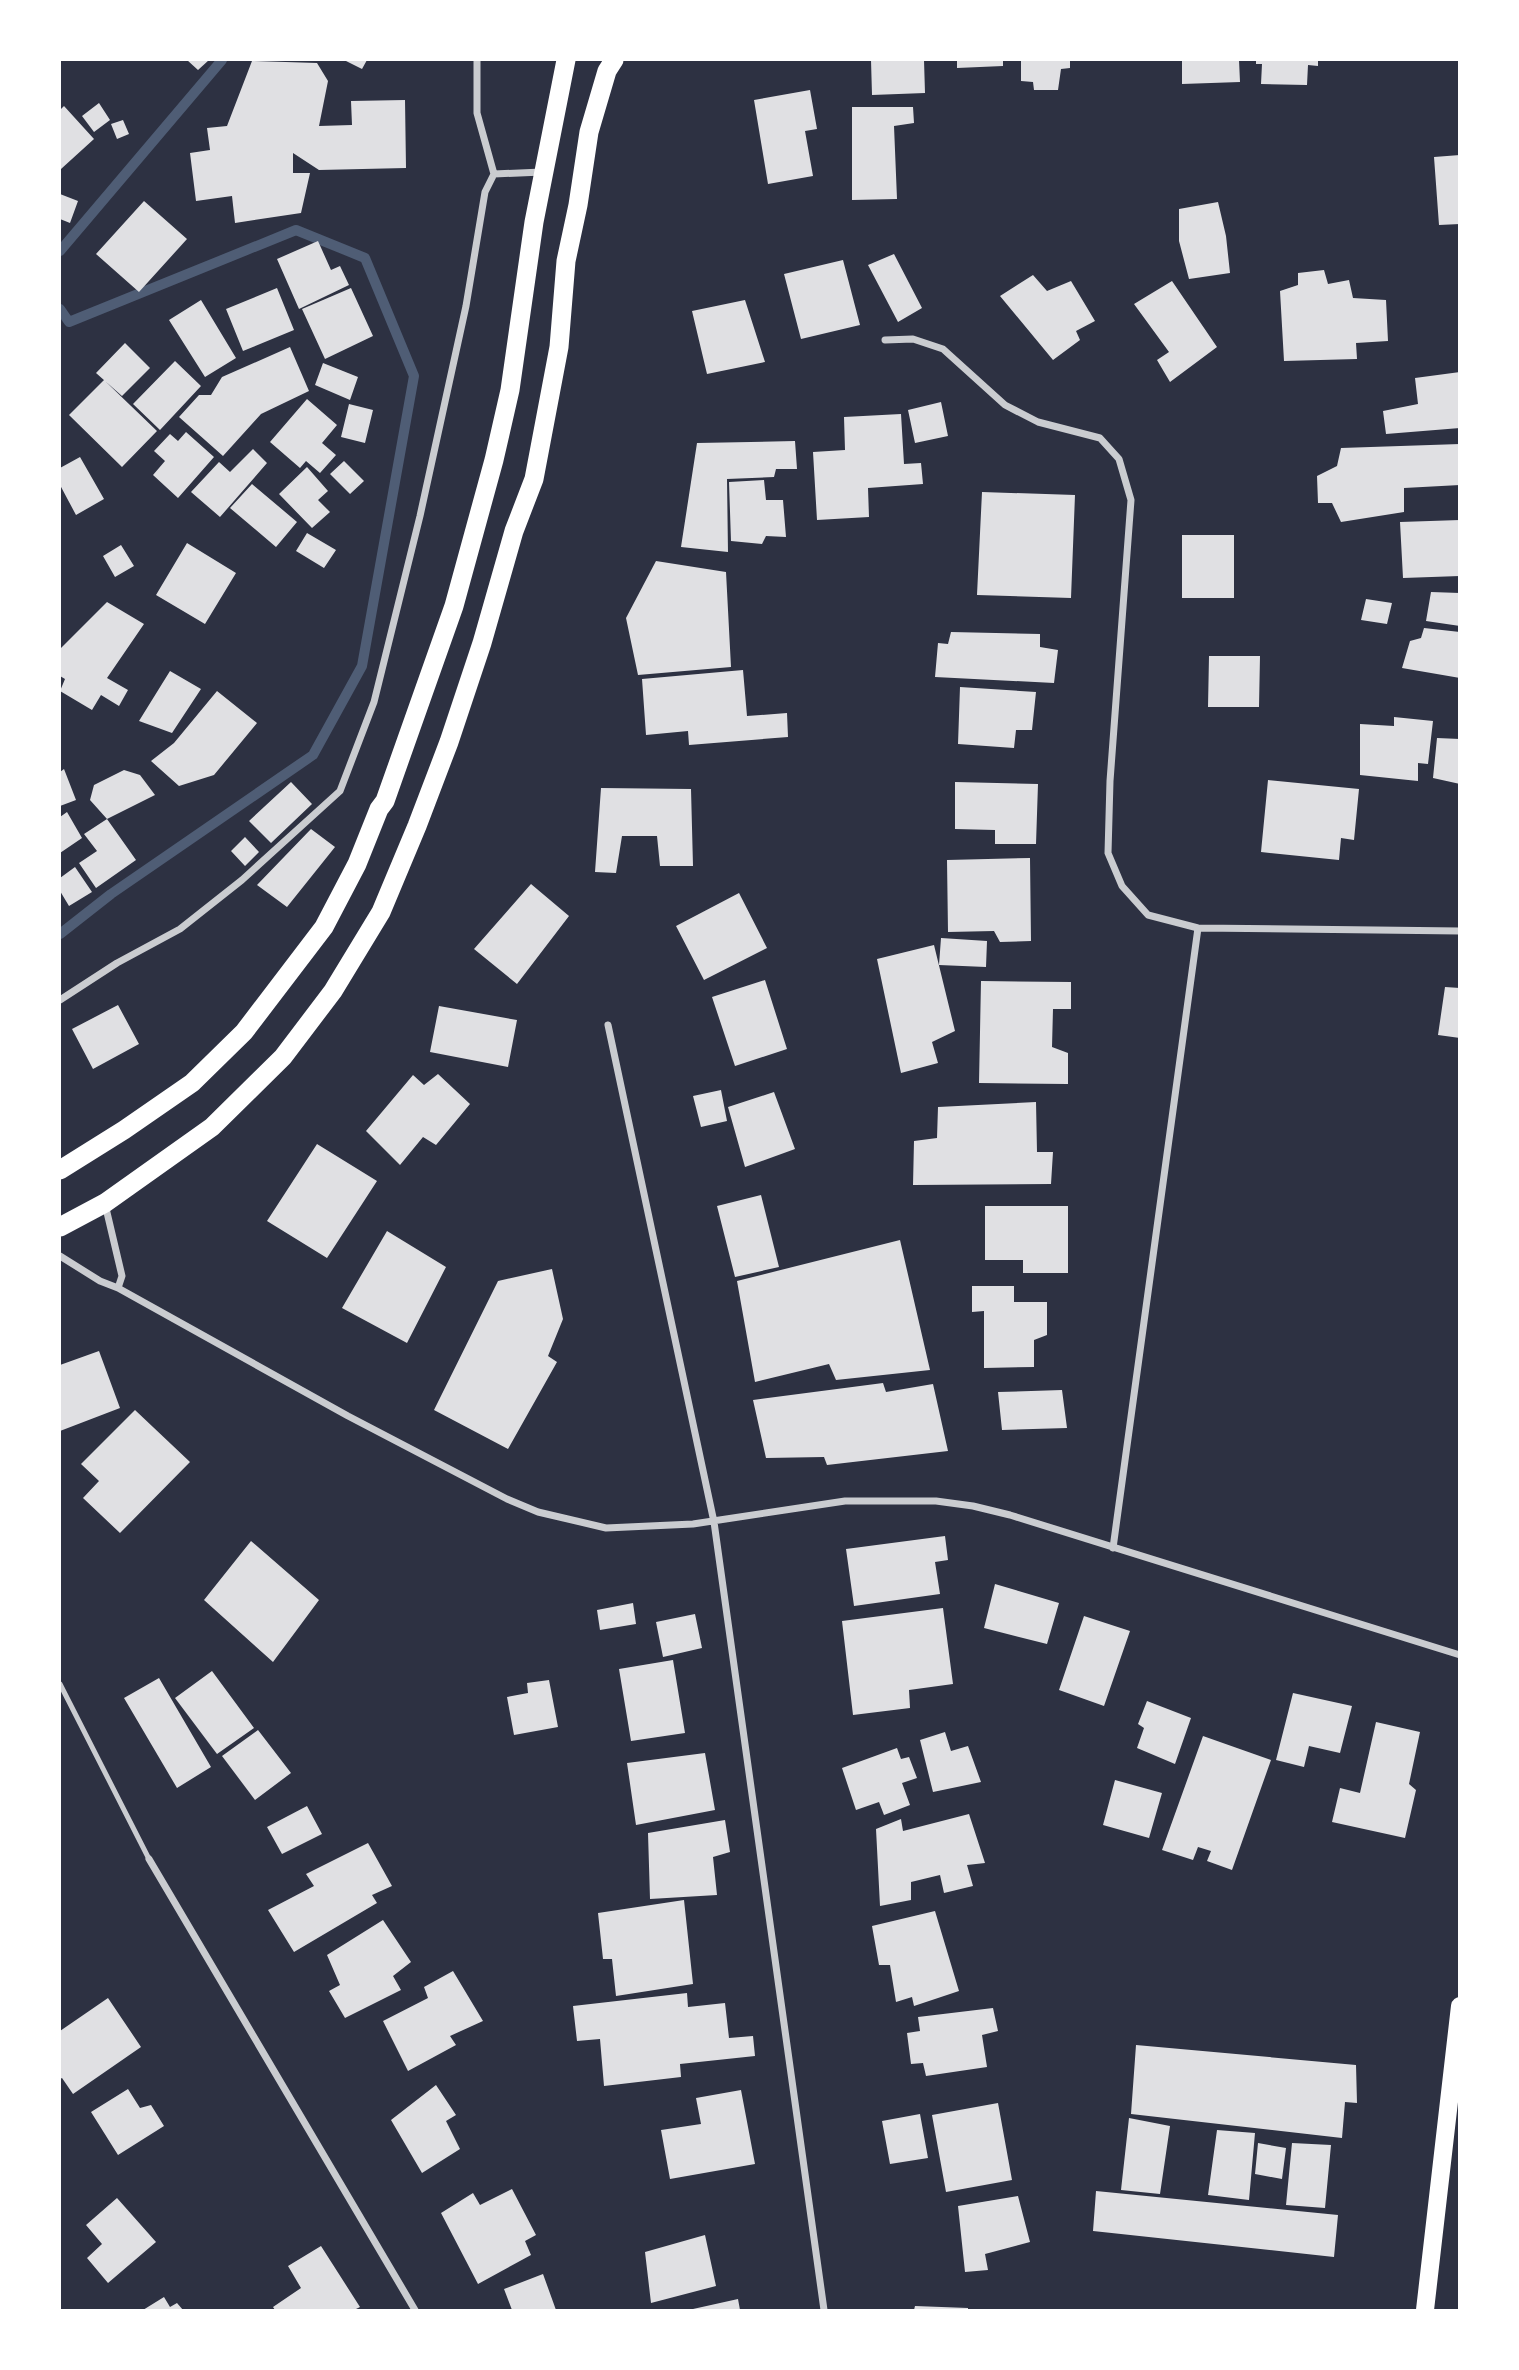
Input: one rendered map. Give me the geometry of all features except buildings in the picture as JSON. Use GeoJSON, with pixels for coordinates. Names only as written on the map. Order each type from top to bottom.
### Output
{"type":"FeatureCollection","features":[{"type":"Feature","properties":{"kind":"highway"},"geometry":{"type":"LineString","coordinates":[[60,1170],[192,1083],[244,1032],[324,927],[357,864],[379,809],[385,801],[454,606],[494,460],[510,390],[543,172],[566,60]]}},
{"type":"Feature","properties":{"kind":"highway"},"geometry":{"type":"LineString","coordinates":[[60,1227],[105,1203],[212,1127],[283,1057],[333,991],[381,912],[418,826],[449,742],[482,643],[514,531],[534,479],[559,347],[566,261],[589,132],[607,71],[614,60]]}},
{"type":"Feature","properties":{"kind":"main road"},"geometry":{"type":"LineString","coordinates":[[1425,2311],[1460,2006]]}},
{"type":"Feature","properties":{"kind":"street"},"geometry":{"type":"LineString","coordinates":[[60,1000],[117,963],[180,929],[242,880],[340,791],[374,702],[466,306],[485,192],[494,174],[477,113],[477,60]]}},
{"type":"Feature","properties":{"kind":"street"},"geometry":{"type":"LineString","coordinates":[[494,174],[543,172]]}},
{"type":"Feature","properties":{"kind":"street"},"geometry":{"type":"LineString","coordinates":[[885,340],[913,338],[943,349],[1005,405],[1038,422],[1100,438],[1119,459],[1131,500],[1110,781],[1108,853],[1122,886],[1148,915],[1198,928],[1460,931]]}},
{"type":"Feature","properties":{"kind":"street"},"geometry":{"type":"LineString","coordinates":[[1113,1548],[1198,928]]}},
{"type":"Feature","properties":{"kind":"street"},"geometry":{"type":"LineString","coordinates":[[608,1025],[714,1522],[824,2311]]}},
{"type":"Feature","properties":{"kind":"street"},"geometry":{"type":"LineString","coordinates":[[105,1203],[122,1276],[118,1287]]}},
{"type":"Feature","properties":{"kind":"street"},"geometry":{"type":"LineString","coordinates":[[60,1256],[100,1281],[118,1287],[348,1416],[507,1499],[538,1512],[606,1528],[714,1522],[845,1501],[936,1502],[1010,1515],[1460,1655]]}},
{"type":"Feature","properties":{"kind":"street"},"geometry":{"type":"LineString","coordinates":[[149,1858],[415,2311]]}},
{"type":"Feature","properties":{"kind":"lane"},"geometry":{"type":"LineString","coordinates":[[60,1684],[149,1858]]}},
{"type":"Feature","properties":{"kind":"waterway"},"geometry":{"type":"LineString","coordinates":[[60,251],[222,60]]}},
{"type":"Feature","properties":{"kind":"waterway"},"geometry":{"type":"LineString","coordinates":[[60,309],[69,322],[296,230],[365,258],[414,376],[362,666],[313,755],[111,894],[60,934]]}}]}
